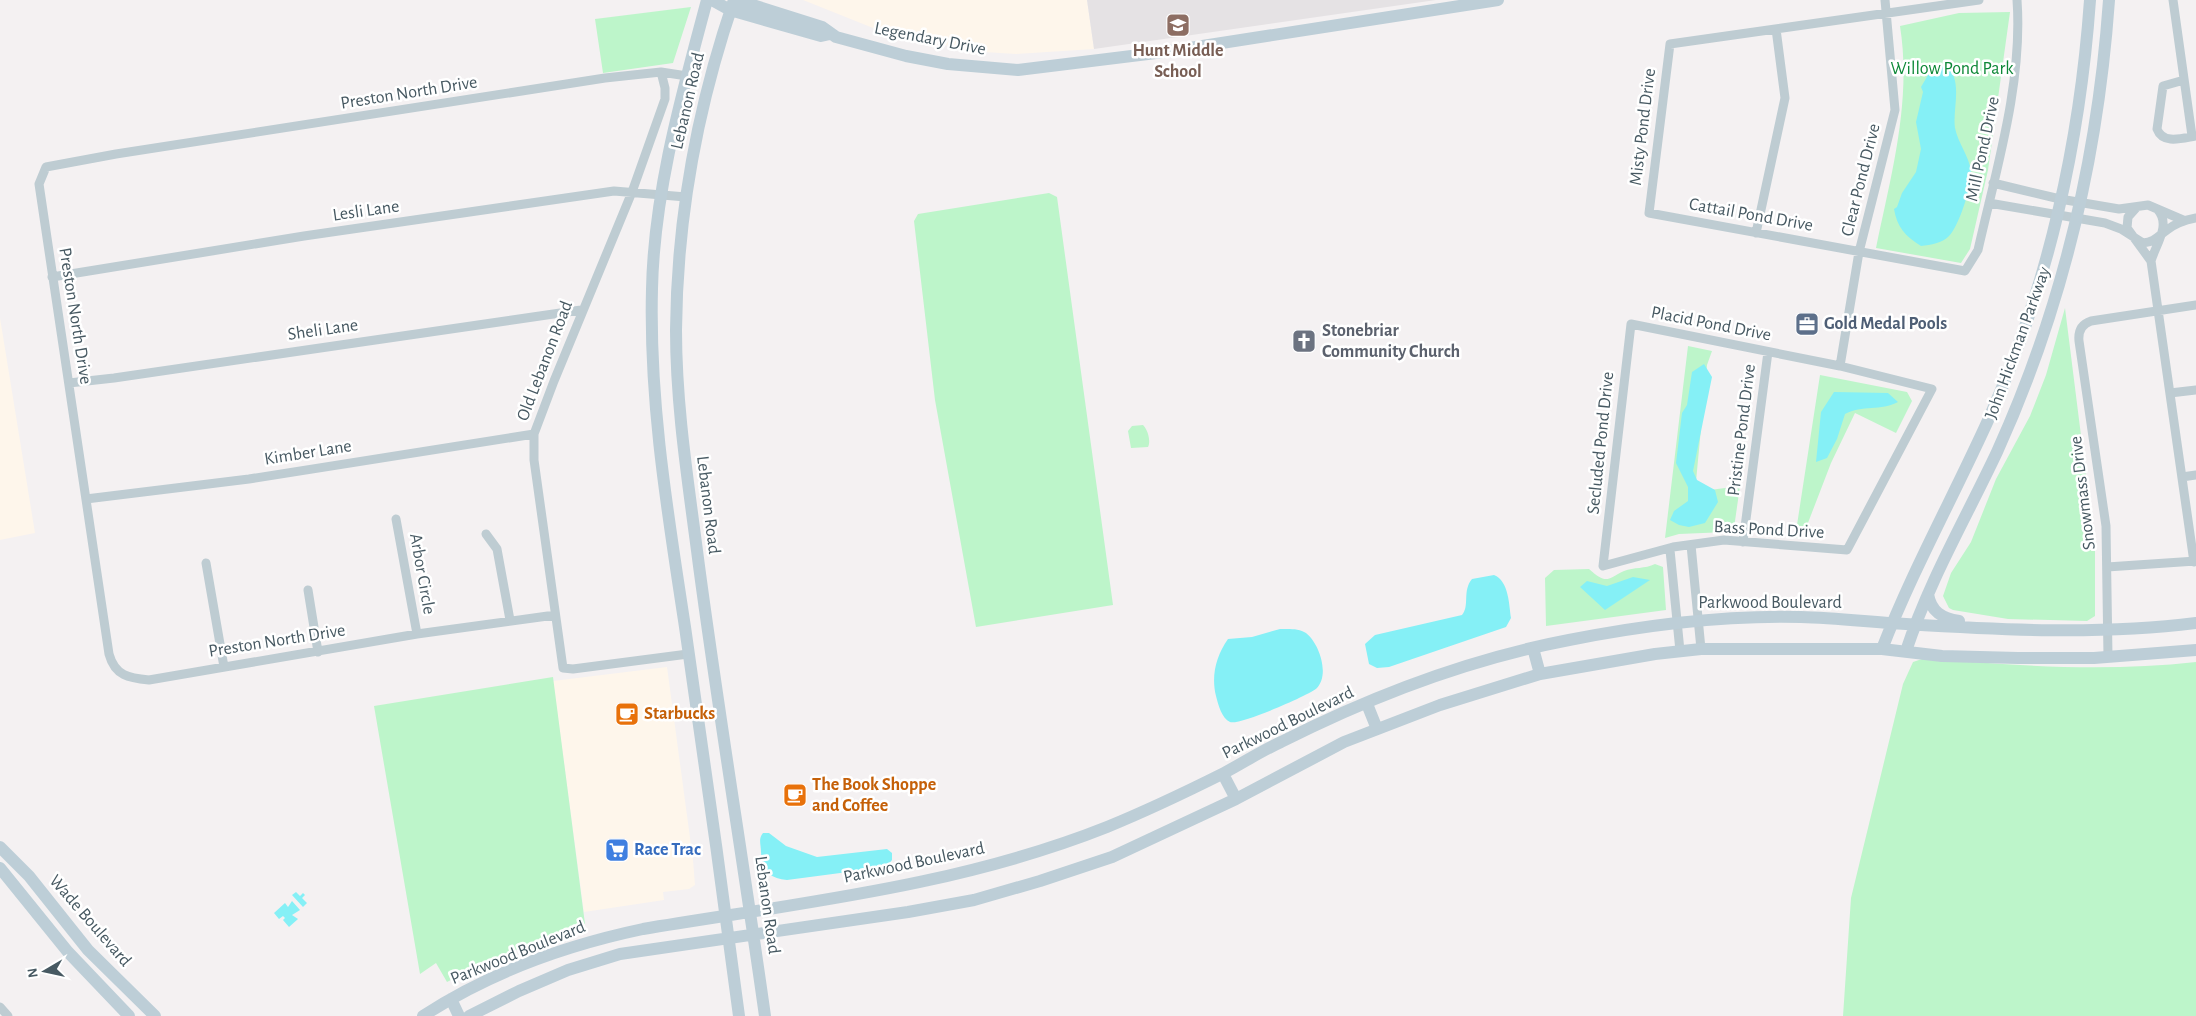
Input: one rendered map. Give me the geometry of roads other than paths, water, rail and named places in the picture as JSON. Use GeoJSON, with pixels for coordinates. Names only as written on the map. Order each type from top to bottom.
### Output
{"type":"FeatureCollection","features":[{"type":"Feature","properties":{"kind":"main road","name":"Lebanon Road"},"geometry":{"type":"LineString","coordinates":[[707,0],[687,76],[661,194],[652,286],[652,380],[662,476],[739,1016]]}},
{"type":"Feature","properties":{"kind":"main road","name":"Legendary Drive"},"geometry":{"type":"LineString","coordinates":[[712,0],[734,3],[822,27],[830,34],[906,56],[948,64],[1026,70],[1164,52],[1498,0]]}},
{"type":"Feature","properties":{"kind":"main road","name":"John Hickman Parkway"},"geometry":{"type":"LineString","coordinates":[[1882,649],[1892,623],[1990,417],[2010,368],[2038,286],[2060,199],[2075,125],[2085,60],[2090,0]]}},
{"type":"Feature","properties":{"kind":"main road","name":"John Hickman Parkway"},"geometry":{"type":"LineString","coordinates":[[1906,651],[1928,594],[1997,451],[2037,352],[2060,288],[2081,203],[2101,88],[2109,0]]}},
{"type":"Feature","properties":{"kind":"main road","name":"Lebanon Road"},"geometry":{"type":"LineString","coordinates":[[734,3],[696,140],[686,197],[678,283],[678,392],[710,651],[751,911],[765,1016]]}},
{"type":"Feature","properties":{"kind":"main road"},"geometry":{"type":"LineString","coordinates":[[1928,594],[1929,602],[1940,615],[1986,627]]}},
{"type":"Feature","properties":{"kind":"main road","name":"Parkwood Boulevard"},"geometry":{"type":"LineString","coordinates":[[423,1016],[440,1011],[450,999],[536,961],[586,942],[643,929],[930,880],[1040,850],[1108,826],[1222,774],[1278,743],[1420,680],[1533,648],[1580,638],[1697,620],[1802,617],[1915,624],[2108,630],[2156,628],[2196,623]]}},
{"type":"Feature","properties":{"kind":"main road"},"geometry":{"type":"LineString","coordinates":[[1533,648],[1540,674]]}},
{"type":"Feature","properties":{"kind":"main road","name":"Parkwood Boulevard"},"geometry":{"type":"LineString","coordinates":[[469,1016],[519,991],[595,961],[656,948],[908,912],[984,897],[1112,857],[1236,799],[1344,742],[1440,705],[1540,674],[1701,649],[1882,649],[1942,656],[2108,657],[2196,650]]}},
{"type":"Feature","properties":{"kind":"main road"},"geometry":{"type":"LineString","coordinates":[[688,654],[710,651]]}},
{"type":"Feature","properties":{"kind":"main road"},"geometry":{"type":"LineString","coordinates":[[1367,704],[1377,730]]}},
{"type":"Feature","properties":{"kind":"main road"},"geometry":{"type":"LineString","coordinates":[[1222,774],[1236,799]]}},
{"type":"Feature","properties":{"kind":"main road","name":"Wade Boulevard"},"geometry":{"type":"LineString","coordinates":[[0,848],[29,876],[88,950],[155,1016]]}},
{"type":"Feature","properties":{"kind":"main road","name":"Wade Boulevard"},"geometry":{"type":"LineString","coordinates":[[0,868],[68,952],[130,1016]]}},
{"type":"Feature","properties":{"kind":"main road"},"geometry":{"type":"LineString","coordinates":[[16,886],[29,876]]}},
{"type":"Feature","properties":{"kind":"main road"},"geometry":{"type":"LineString","coordinates":[[450,999],[459,1016]]}},
{"type":"Feature","properties":{"kind":"street","name":"Clear Pond Drive"},"geometry":{"type":"LineString","coordinates":[[1840,366],[1860,252],[1895,110],[1885,0]]}},
{"type":"Feature","properties":{"kind":"street"},"geometry":{"type":"LineString","coordinates":[[1756,233],[1785,98],[1776,29],[1979,0]]}},
{"type":"Feature","properties":{"kind":"street","name":"Mill Pond Drive"},"geometry":{"type":"LineString","coordinates":[[1965,271],[1978,250],[2010,107],[2018,17],[2017,0]]}},
{"type":"Feature","properties":{"kind":"street"},"geometry":{"type":"LineString","coordinates":[[2173,0],[2194,136],[2166,138],[2161,136],[2157,129],[2163,86],[2184,80]]}},
{"type":"Feature","properties":{"kind":"street","name":"Misty Pond Drive"},"geometry":{"type":"LineString","coordinates":[[1649,213],[1670,44],[1776,29]]}},
{"type":"Feature","properties":{"kind":"street","name":"Preston North Drive"},"geometry":{"type":"LineString","coordinates":[[555,615],[417,634],[149,680],[129,678],[112,665],[39,184],[46,167],[116,154],[605,78],[661,72],[687,76]]}},
{"type":"Feature","properties":{"kind":"street","name":"Old Lebanon Road"},"geometry":{"type":"LineString","coordinates":[[661,72],[665,88],[665,98],[632,192],[581,310],[534,434],[536,488],[563,668],[573,669],[688,654]]}},
{"type":"Feature","properties":{"kind":"street"},"geometry":{"type":"LineString","coordinates":[[1993,183],[2060,199],[2124,210],[2148,205],[2183,220]]}},
{"type":"Feature","properties":{"kind":"street","name":"Lesli Lane"},"geometry":{"type":"LineString","coordinates":[[52,277],[304,236],[614,191],[686,197]]}},
{"type":"Feature","properties":{"kind":"street"},"geometry":{"type":"LineString","coordinates":[[1988,203],[2109,224],[2141,242],[2148,242],[2183,220],[2196,218]]}},
{"type":"Feature","properties":{"kind":"street"},"geometry":{"type":"LineString","coordinates":[[2138,207],[2131,212],[2127,220],[2128,231],[2151,261]]}},
{"type":"Feature","properties":{"kind":"street"},"geometry":{"type":"LineString","coordinates":[[2107,568],[2195,561],[2151,261],[2164,222],[2158,210]]}},
{"type":"Feature","properties":{"kind":"street","name":"Cattail Pond Drive"},"geometry":{"type":"LineString","coordinates":[[1649,213],[1965,271]]}},
{"type":"Feature","properties":{"kind":"street"},"geometry":{"type":"LineString","coordinates":[[2158,310],[2196,305]]}},
{"type":"Feature","properties":{"kind":"street","name":"Sheli Lane"},"geometry":{"type":"LineString","coordinates":[[69,383],[581,310]]}},
{"type":"Feature","properties":{"kind":"street","name":"Snowmass Drive"},"geometry":{"type":"LineString","coordinates":[[2108,657],[2104,510],[2079,340],[2082,327],[2091,321],[2158,310]]}},
{"type":"Feature","properties":{"kind":"street","name":"Placid Pond Drive"},"geometry":{"type":"LineString","coordinates":[[1631,324],[1840,366],[1932,389],[1847,550]]}},
{"type":"Feature","properties":{"kind":"street","name":"Secluded Pond Drive"},"geometry":{"type":"LineString","coordinates":[[1603,566],[1631,324]]}},
{"type":"Feature","properties":{"kind":"street","name":"Pristine Pond Drive"},"geometry":{"type":"LineString","coordinates":[[1743,542],[1768,352]]}},
{"type":"Feature","properties":{"kind":"street"},"geometry":{"type":"LineString","coordinates":[[2170,393],[2196,390]]}},
{"type":"Feature","properties":{"kind":"street","name":"Kimber Lane"},"geometry":{"type":"LineString","coordinates":[[86,499],[258,477],[534,434]]}},
{"type":"Feature","properties":{"kind":"street"},"geometry":{"type":"LineString","coordinates":[[2182,478],[2196,476]]}},
{"type":"Feature","properties":{"kind":"street","name":"Arbor Circle"},"geometry":{"type":"LineString","coordinates":[[396,519],[417,634]]}},
{"type":"Feature","properties":{"kind":"street"},"geometry":{"type":"LineString","coordinates":[[486,534],[497,549],[510,620]]}},
{"type":"Feature","properties":{"kind":"street","name":"Bass Pond Drive"},"geometry":{"type":"LineString","coordinates":[[1603,566],[1670,550],[1673,547],[1724,540],[1847,550]]}},
{"type":"Feature","properties":{"kind":"street"},"geometry":{"type":"LineString","coordinates":[[1691,545],[1701,649]]}},
{"type":"Feature","properties":{"kind":"street"},"geometry":{"type":"LineString","coordinates":[[1670,550],[1680,651]]}},
{"type":"Feature","properties":{"kind":"street"},"geometry":{"type":"LineString","coordinates":[[206,563],[224,667]]}},
{"type":"Feature","properties":{"kind":"street"},"geometry":{"type":"LineString","coordinates":[[308,590],[318,652]]}},
{"type":"Feature","properties":{"kind":"street"},"geometry":{"type":"LineString","coordinates":[[0,1007],[8,1016]]}},
{"type":"Feature","properties":{"kind":"water"},"geometry":{"type":"Polygon","coordinates":[[[1943,64],[1950,69],[1954,76],[1956,85],[1955,128],[1970,165],[1971,178],[1964,205],[1953,231],[1940,242],[1921,246],[1910,239],[1903,230],[1897,221],[1894,209],[1897,207],[1902,193],[1916,172],[1921,149],[1916,122],[1923,92],[1921,87],[1928,75],[1943,64]]]}},
{"type":"Feature","properties":{"kind":"water"},"geometry":{"type":"Polygon","coordinates":[[[1704,364],[1712,377],[1693,471],[1697,480],[1715,490],[1718,502],[1705,523],[1689,527],[1679,525],[1670,520],[1674,511],[1688,501],[1688,487],[1676,463],[1682,413],[1687,405],[1692,372],[1704,364]]]}},
{"type":"Feature","properties":{"kind":"water"},"geometry":{"type":"Polygon","coordinates":[[[1834,392],[1888,393],[1898,402],[1892,405],[1851,411],[1845,414],[1837,439],[1827,458],[1816,462],[1821,412],[1834,392]]]}},
{"type":"Feature","properties":{"kind":"water"},"geometry":{"type":"Polygon","coordinates":[[[1494,575],[1503,582],[1507,594],[1511,618],[1506,627],[1389,667],[1377,668],[1369,664],[1365,644],[1375,635],[1462,615],[1466,607],[1467,588],[1472,579],[1494,575]]]}},
{"type":"Feature","properties":{"kind":"water"},"geometry":{"type":"Polygon","coordinates":[[[1633,577],[1650,580],[1605,610],[1580,587],[1587,581],[1607,586],[1633,577]]]}},
{"type":"Feature","properties":{"kind":"water"},"geometry":{"type":"Polygon","coordinates":[[[1280,629],[1300,630],[1311,638],[1319,651],[1323,667],[1321,682],[1312,692],[1289,703],[1259,715],[1230,722],[1221,711],[1214,681],[1218,659],[1224,646],[1228,639],[1252,637],[1280,629]]]}},
{"type":"Feature","properties":{"kind":"water"},"geometry":{"type":"Polygon","coordinates":[[[763,833],[769,833],[786,846],[817,857],[887,849],[892,853],[892,860],[886,867],[787,880],[780,879],[767,872],[763,864],[760,842],[763,833]]]}},
{"type":"Feature","properties":{"kind":"water"},"geometry":{"type":"Polygon","coordinates":[[[296,892],[300,896],[303,893],[305,895],[302,898],[307,903],[303,907],[292,895],[296,892]]]}},
{"type":"Feature","properties":{"kind":"water"},"geometry":{"type":"Polygon","coordinates":[[[292,901],[300,910],[292,915],[298,919],[289,927],[283,920],[285,918],[283,916],[279,919],[274,913],[285,903],[288,907],[292,901]]]}},
{"type":"Feature","properties":{"kind":"place","name":"Hunt Middle School"},"geometry":{"type":"Point","coordinates":[1178,25]}},
{"type":"Feature","properties":{"kind":"place","name":"Gold Medal Pools"},"geometry":{"type":"Point","coordinates":[1807,324]}},
{"type":"Feature","properties":{"kind":"place","name":"Stonebriar Community Church"},"geometry":{"type":"Point","coordinates":[1304,341]}},
{"type":"Feature","properties":{"kind":"place","name":"Starbucks"},"geometry":{"type":"Point","coordinates":[627,714]}},
{"type":"Feature","properties":{"kind":"place","name":"The Book Shoppe and Coffee"},"geometry":{"type":"Point","coordinates":[795,795]}},
{"type":"Feature","properties":{"kind":"place","name":"Race Trac"},"geometry":{"type":"Point","coordinates":[617,850]}},
{"type":"Feature","properties":{"kind":"park label","name":"Willow Pond Park"},"geometry":{"type":"Point","coordinates":[1952,69]}}]}
